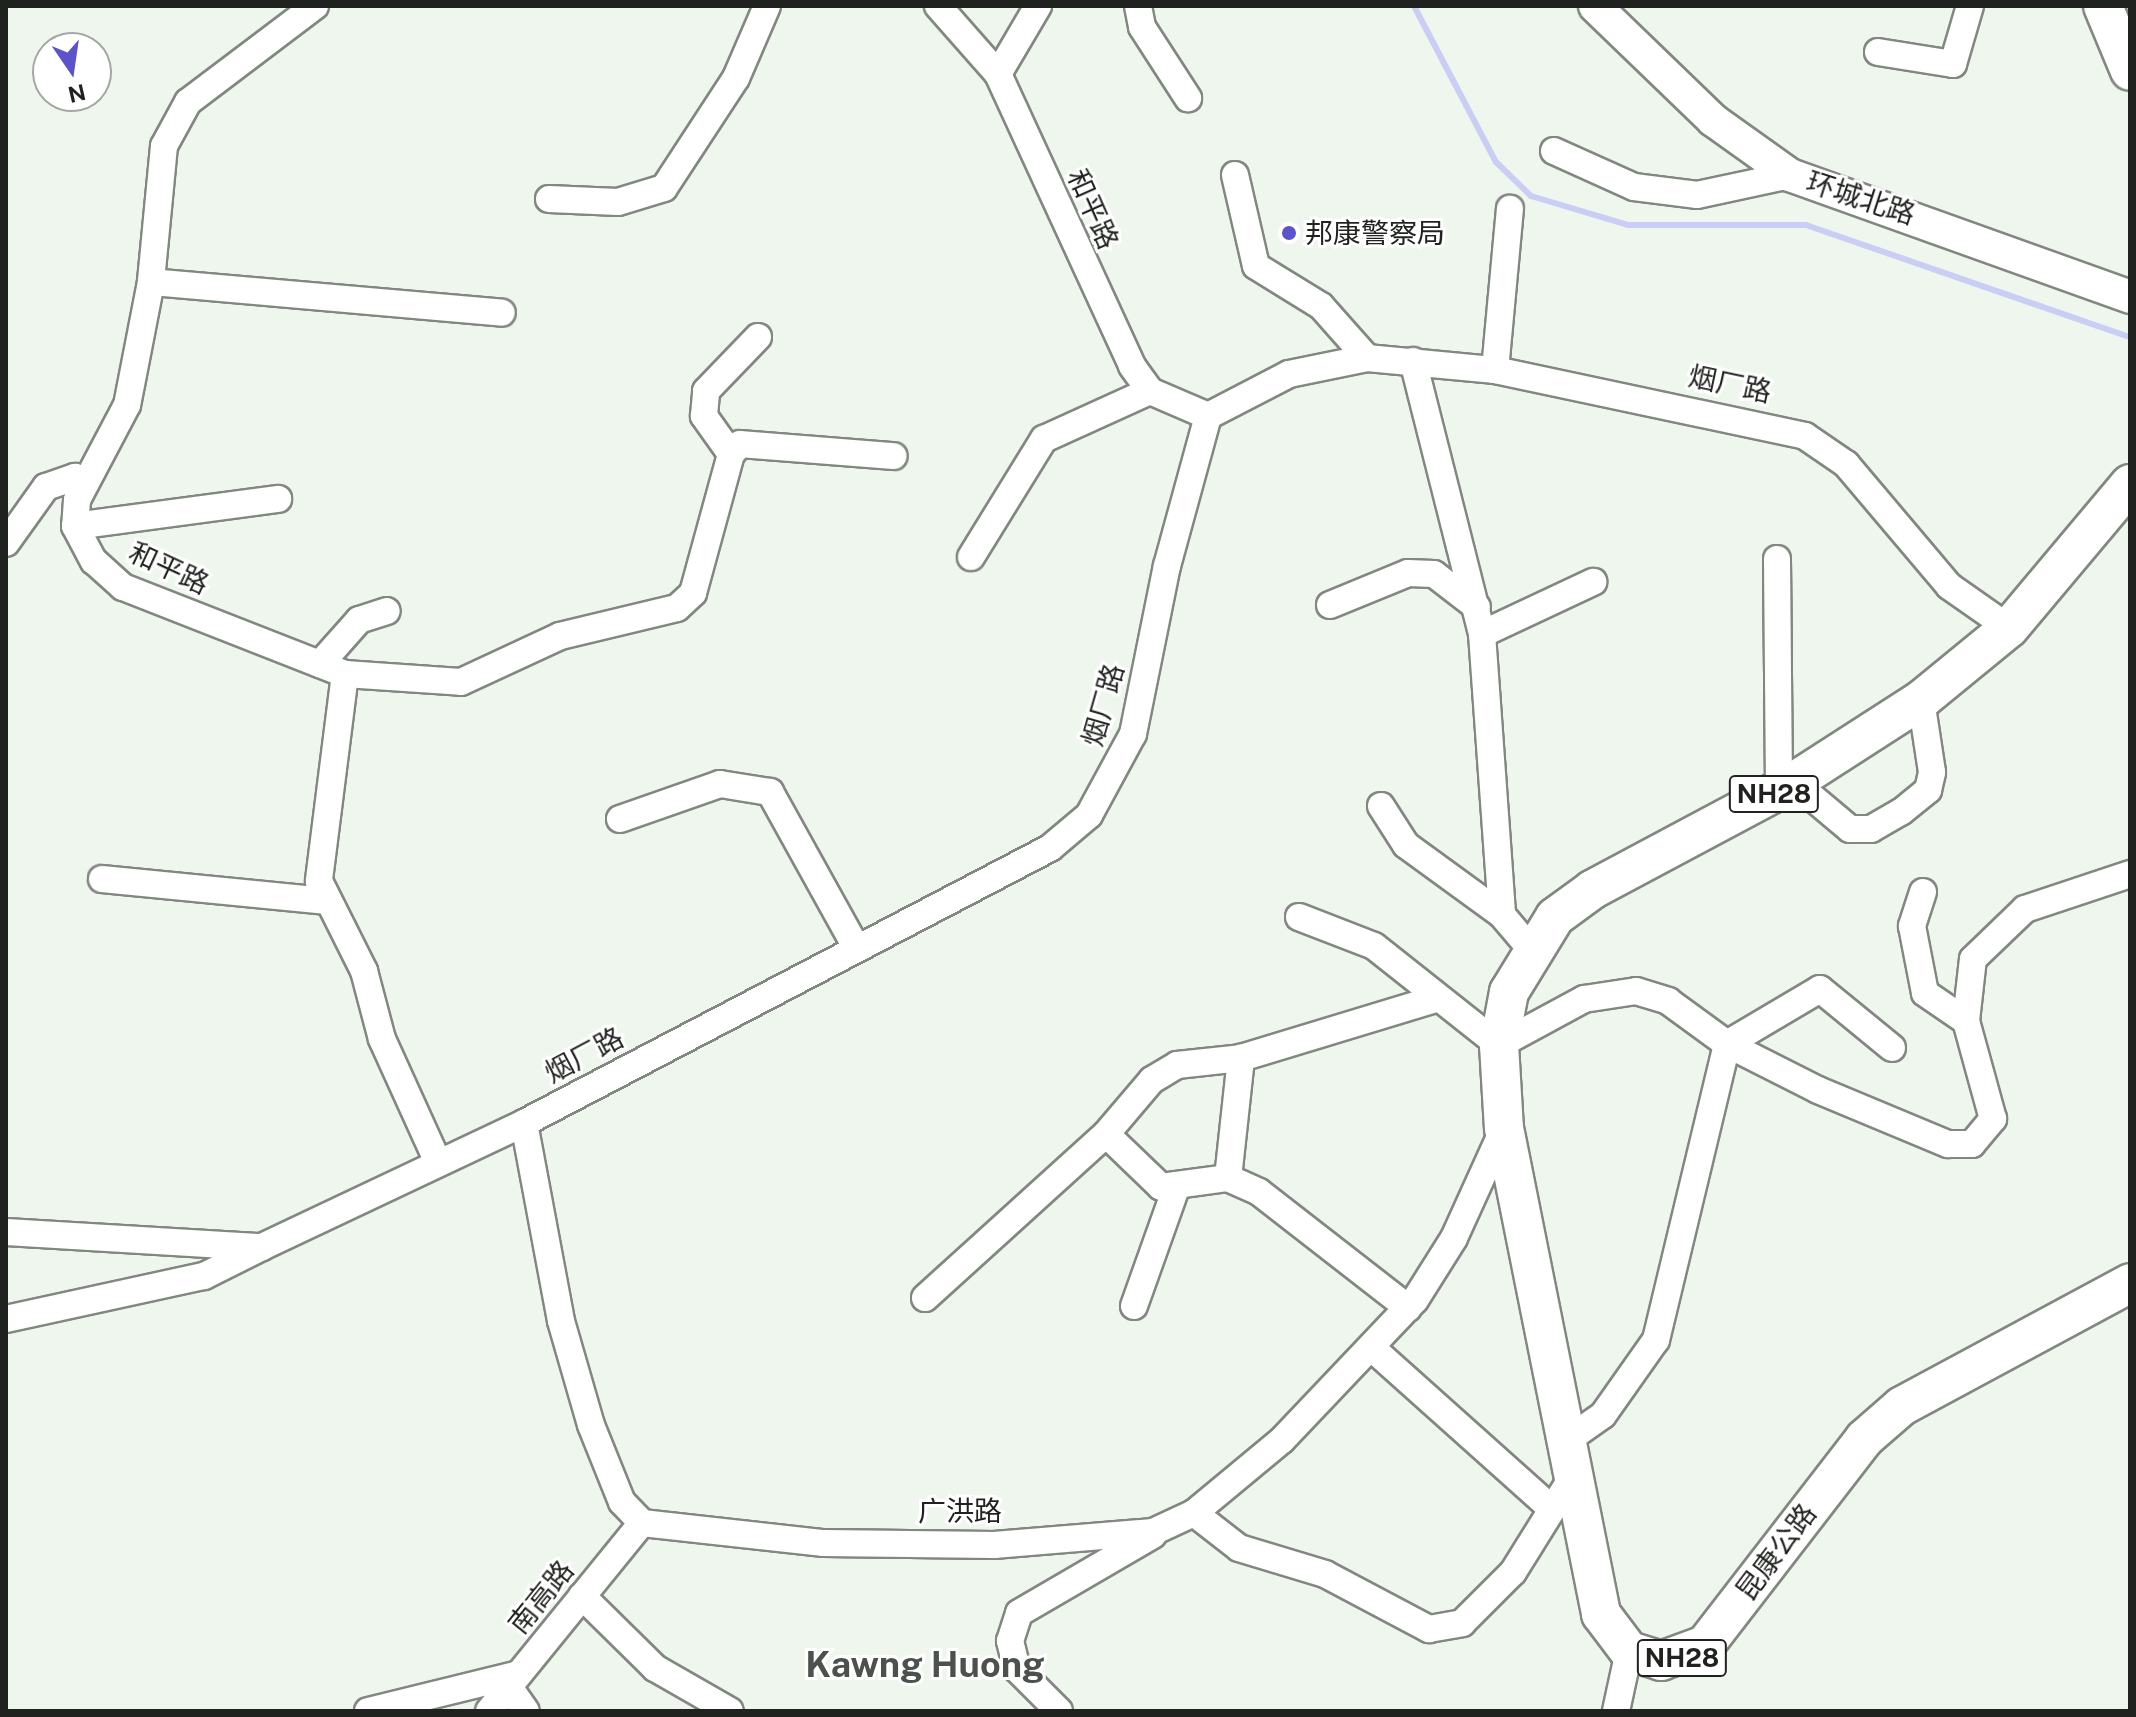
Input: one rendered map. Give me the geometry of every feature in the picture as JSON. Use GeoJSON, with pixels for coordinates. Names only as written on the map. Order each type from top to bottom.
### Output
{"type":"FeatureCollection","features":[{"type":"Feature","properties":{"kind":"highway"},"geometry":{"type":"LineString","coordinates":[[2103,6],[2130,71]]}},
{"type":"Feature","properties":{"kind":"highway","name":"NH28"},"geometry":{"type":"LineString","coordinates":[[1629,1651],[1601,1614],[1504,1128],[1499,1045],[1509,992],[1530,948],[1592,890],[1787,787],[1921,700],[2009,628],[2130,484]]}},
{"type":"Feature","properties":{"kind":"highway","name":"昆康公路"},"geometry":{"type":"LineString","coordinates":[[1629,1651],[1661,1661],[1705,1645],[1864,1439],[1902,1406],[2129,1286]]}},
{"type":"Feature","properties":{"kind":"main road","name":"环城北路"},"geometry":{"type":"LineString","coordinates":[[1595,6],[1713,120],[1790,175],[2130,297]]}},
{"type":"Feature","properties":{"kind":"street"},"geometry":{"type":"LineString","coordinates":[[278,499],[75,526],[86,482],[127,405],[151,282],[164,146],[188,102],[315,6]]}},
{"type":"Feature","properties":{"kind":"street"},"geometry":{"type":"LineString","coordinates":[[549,199],[618,202],[664,188],[736,78],[767,6]]}},
{"type":"Feature","properties":{"kind":"street"},"geometry":{"type":"LineString","coordinates":[[998,74],[1038,6]]}},
{"type":"Feature","properties":{"kind":"street"},"geometry":{"type":"LineString","coordinates":[[1138,6],[1142,27],[1188,98]]}},
{"type":"Feature","properties":{"kind":"street"},"geometry":{"type":"LineString","coordinates":[[1878,52],[1953,64],[1970,6]]}},
{"type":"Feature","properties":{"kind":"street","name":"和平路"},"geometry":{"type":"LineString","coordinates":[[956,11],[998,74],[1117,340],[1150,391]]}},
{"type":"Feature","properties":{"kind":"street"},"geometry":{"type":"LineString","coordinates":[[1554,151],[1634,187],[1697,195],[1790,175]]}},
{"type":"Feature","properties":{"kind":"street"},"geometry":{"type":"LineString","coordinates":[[1235,175],[1256,266],[1321,306],[1367,358]]}},
{"type":"Feature","properties":{"kind":"street"},"geometry":{"type":"LineString","coordinates":[[1495,370],[1510,209]]}},
{"type":"Feature","properties":{"kind":"street"},"geometry":{"type":"LineString","coordinates":[[151,282],[502,313]]}},
{"type":"Feature","properties":{"kind":"street"},"geometry":{"type":"LineString","coordinates":[[758,337],[706,391],[704,416],[731,454],[760,441],[894,456]]}},
{"type":"Feature","properties":{"kind":"street","name":"烟厂路"},"geometry":{"type":"LineString","coordinates":[[6,1232],[262,1247],[437,1160],[524,1123],[1050,848],[1089,815],[1115,776],[1133,734],[1167,566],[1208,416],[1262,383],[1367,358],[1413,361],[1495,370],[1805,436],[1846,464],[1949,586],[2009,628]]}},
{"type":"Feature","properties":{"kind":"street"},"geometry":{"type":"LineString","coordinates":[[1413,361],[1482,634],[1502,915]]}},
{"type":"Feature","properties":{"kind":"street"},"geometry":{"type":"LineString","coordinates":[[971,557],[1044,439],[1150,391],[1208,416]]}},
{"type":"Feature","properties":{"kind":"street","name":"和平路"},"geometry":{"type":"LineString","coordinates":[[75,526],[94,561],[123,587],[345,674],[461,682],[560,636],[667,614],[693,593],[731,454]]}},
{"type":"Feature","properties":{"kind":"street"},"geometry":{"type":"LineString","coordinates":[[6,543],[46,487],[75,477],[86,482]]}},
{"type":"Feature","properties":{"kind":"street"},"geometry":{"type":"LineString","coordinates":[[1777,559],[1787,787],[1850,829],[1871,829],[1901,812],[1928,790],[1932,772],[1921,700]]}},
{"type":"Feature","properties":{"kind":"street"},"geometry":{"type":"LineString","coordinates":[[1330,605],[1408,573],[1434,574],[1477,607]]}},
{"type":"Feature","properties":{"kind":"street"},"geometry":{"type":"LineString","coordinates":[[1482,634],[1593,582]]}},
{"type":"Feature","properties":{"kind":"street"},"geometry":{"type":"LineString","coordinates":[[320,664],[359,620],[387,611]]}},
{"type":"Feature","properties":{"kind":"street"},"geometry":{"type":"LineString","coordinates":[[345,674],[319,861],[325,901],[364,971],[382,1039],[437,1160]]}},
{"type":"Feature","properties":{"kind":"street"},"geometry":{"type":"LineString","coordinates":[[620,819],[720,784],[770,792],[857,949]]}},
{"type":"Feature","properties":{"kind":"street"},"geometry":{"type":"LineString","coordinates":[[1381,806],[1406,845],[1502,915],[1530,948]]}},
{"type":"Feature","properties":{"kind":"street"},"geometry":{"type":"LineString","coordinates":[[1299,917],[1374,946],[1435,999],[1499,1045],[1584,999],[1636,991],[1668,1001],[1727,1044],[1948,1144],[1972,1144],[1993,1119],[1966,1021],[1967,973],[1991,938],[2025,909],[2130,874]]}},
{"type":"Feature","properties":{"kind":"street"},"geometry":{"type":"LineString","coordinates":[[102,879],[325,901]]}},
{"type":"Feature","properties":{"kind":"street"},"geometry":{"type":"LineString","coordinates":[[1923,892],[1912,926],[1925,993],[1966,1021]]}},
{"type":"Feature","properties":{"kind":"street"},"geometry":{"type":"LineString","coordinates":[[1194,1513],[1239,1548],[1325,1574],[1429,1629],[1462,1623],[1513,1572],[1552,1509],[1570,1458],[1656,1340],[1727,1044],[1820,989],[1892,1048]]}},
{"type":"Feature","properties":{"kind":"street"},"geometry":{"type":"LineString","coordinates":[[925,1298],[1106,1134],[1152,1080],[1177,1065],[1241,1058],[1435,999]]}},
{"type":"Feature","properties":{"kind":"street"},"geometry":{"type":"LineString","coordinates":[[1228,1178],[1241,1058]]}},
{"type":"Feature","properties":{"kind":"street"},"geometry":{"type":"LineString","coordinates":[[524,1123],[561,1321],[591,1425],[622,1502],[642,1523]]}},
{"type":"Feature","properties":{"kind":"street","name":"广洪路"},"geometry":{"type":"LineString","coordinates":[[642,1523],[824,1543],[994,1545],[1163,1529],[1194,1513],[1373,1349],[1408,1308],[1454,1238],[1504,1128]]}},
{"type":"Feature","properties":{"kind":"street"},"geometry":{"type":"LineString","coordinates":[[1106,1134],[1161,1187],[1176,1188],[1228,1178],[1259,1192],[1408,1308]]}},
{"type":"Feature","properties":{"kind":"street"},"geometry":{"type":"LineString","coordinates":[[1134,1306],[1176,1188]]}},
{"type":"Feature","properties":{"kind":"street"},"geometry":{"type":"LineString","coordinates":[[6,1319],[204,1276],[262,1247]]}},
{"type":"Feature","properties":{"kind":"street"},"geometry":{"type":"LineString","coordinates":[[1373,1349],[1552,1509]]}},
{"type":"Feature","properties":{"kind":"street","name":"南高路"},"geometry":{"type":"LineString","coordinates":[[489,1711],[642,1523]]}},
{"type":"Feature","properties":{"kind":"street"},"geometry":{"type":"LineString","coordinates":[[1059,1711],[1017,1669],[1010,1641],[1019,1613],[1163,1529]]}},
{"type":"Feature","properties":{"kind":"street"},"geometry":{"type":"LineString","coordinates":[[582,1596],[655,1668],[730,1711]]}},
{"type":"Feature","properties":{"kind":"street"},"geometry":{"type":"LineString","coordinates":[[1616,1711],[1629,1651]]}},
{"type":"Feature","properties":{"kind":"street"},"geometry":{"type":"LineString","coordinates":[[368,1711],[514,1680],[526,1711]]}},
{"type":"Feature","properties":{"kind":"waterway"},"geometry":{"type":"LineString","coordinates":[[1414,6],[1496,162],[1531,196],[1628,225],[1806,225],[2130,337]]}},
{"type":"Feature","properties":{"kind":"place","name":"邦康警察局"},"geometry":{"type":"Point","coordinates":[1289,233]}},
{"type":"Feature","properties":{"kind":"district","name":"Kawng Huong"},"geometry":{"type":"Point","coordinates":[925,1665]}}]}
